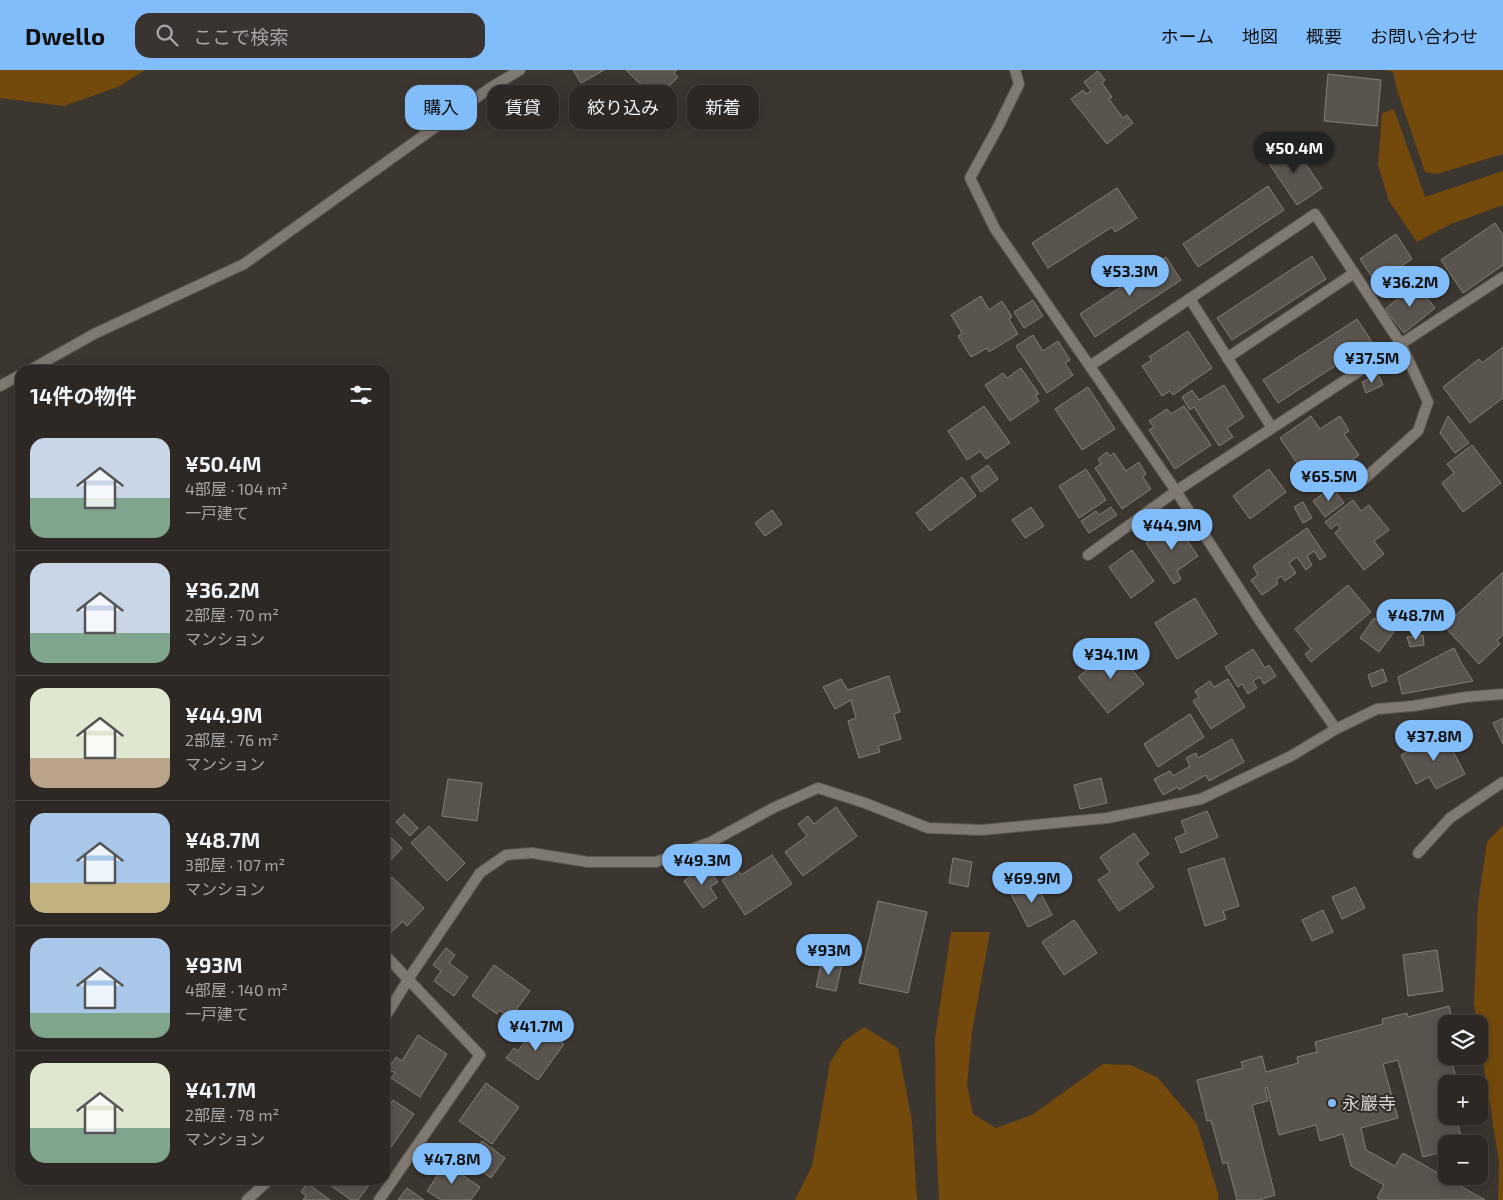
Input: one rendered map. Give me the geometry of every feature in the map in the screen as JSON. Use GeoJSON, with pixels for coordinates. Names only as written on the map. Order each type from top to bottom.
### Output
{"type":"FeatureCollection","features":[{"type":"Feature","properties":{"kind":"street"},"geometry":{"type":"LineString","coordinates":[[39,365],[94,334],[244,264],[490,88],[520,70]]}},
{"type":"Feature","properties":{"kind":"street"},"geometry":{"type":"LineString","coordinates":[[1015,70],[1019,84],[970,178],[996,228],[1176,491],[1260,621],[1336,729]]}},
{"type":"Feature","properties":{"kind":"street"},"geometry":{"type":"LineString","coordinates":[[1090,366],[1316,214],[1401,344],[1428,402],[1418,431],[1363,480]]}},
{"type":"Feature","properties":{"kind":"street"},"geometry":{"type":"LineString","coordinates":[[1227,358],[1354,273]]}},
{"type":"Feature","properties":{"kind":"street"},"geometry":{"type":"LineString","coordinates":[[1088,555],[1176,491],[1503,277]]}},
{"type":"Feature","properties":{"kind":"street"},"geometry":{"type":"LineString","coordinates":[[1190,299],[1272,428]]}},
{"type":"Feature","properties":{"kind":"street"},"geometry":{"type":"LineString","coordinates":[[0,386],[15,378]]}},
{"type":"Feature","properties":{"kind":"street"},"geometry":{"type":"LineString","coordinates":[[390,1009],[480,873],[506,855],[532,853],[588,862],[656,862],[711,842],[773,808],[818,788],[865,803],[928,828],[982,830],[1107,818],[1201,799],[1291,756],[1336,729],[1377,709],[1503,694]]}},
{"type":"Feature","properties":{"kind":"street"},"geometry":{"type":"LineString","coordinates":[[1418,853],[1450,818],[1503,782]]}},
{"type":"Feature","properties":{"kind":"street"},"geometry":{"type":"LineString","coordinates":[[390,960],[480,1055],[390,1184]]}},
{"type":"Feature","properties":{"kind":"street"},"geometry":{"type":"LineString","coordinates":[[247,1200],[264,1185]]}},
{"type":"Feature","properties":{"kind":"street"},"geometry":{"type":"LineString","coordinates":[[379,1200],[389,1185]]}},
{"type":"Feature","properties":{"kind":"shaded area"},"geometry":{"type":"Polygon","coordinates":[[[0,70],[145,70],[118,87],[64,106],[0,98],[0,70]]]}},
{"type":"Feature","properties":{"kind":"shaded area"},"geometry":{"type":"Polygon","coordinates":[[[1384,70],[1503,70],[1503,154],[1437,174],[1425,172],[1398,93],[1393,72],[1384,70]]]}},
{"type":"Feature","properties":{"kind":"shaded area"},"geometry":{"type":"Polygon","coordinates":[[[1394,109],[1425,197],[1503,171],[1503,205],[1451,224],[1417,242],[1389,201],[1378,165],[1382,113],[1394,109]]]}},
{"type":"Feature","properties":{"kind":"shaded area"},"geometry":{"type":"Polygon","coordinates":[[[1503,825],[1503,1200],[1498,1200],[1499,1162],[1488,1093],[1488,1075],[1485,1075],[1484,1065],[1488,1065],[1488,1015],[1476,1015],[1474,1005],[1478,904],[1487,842],[1503,825]]]}},
{"type":"Feature","properties":{"kind":"shaded area"},"geometry":{"type":"Polygon","coordinates":[[[951,932],[990,932],[972,1032],[967,1085],[973,1114],[996,1128],[1032,1115],[1103,1064],[1131,1065],[1158,1078],[1197,1124],[1218,1194],[1218,1200],[939,1200],[935,1038],[951,932]]]}},
{"type":"Feature","properties":{"kind":"shaded area"},"geometry":{"type":"Polygon","coordinates":[[[864,1027],[898,1048],[912,1121],[917,1200],[795,1200],[812,1166],[830,1063],[843,1042],[864,1027]]]}},
{"type":"Feature","properties":{"kind":"building"},"geometry":{"type":"Polygon","coordinates":[[[573,70],[604,70],[581,83],[573,70]]]}},
{"type":"Feature","properties":{"kind":"building"},"geometry":{"type":"Polygon","coordinates":[[[626,70],[677,70],[674,73],[678,77],[670,85],[641,85],[626,70]]]}},
{"type":"Feature","properties":{"kind":"building"},"geometry":{"type":"Polygon","coordinates":[[[1098,71],[1105,80],[1102,83],[1112,97],[1109,99],[1123,118],[1127,115],[1133,123],[1107,144],[1071,99],[1083,90],[1086,94],[1091,91],[1084,82],[1098,71]]]}},
{"type":"Feature","properties":{"kind":"building"},"geometry":{"type":"Polygon","coordinates":[[[1328,74],[1381,80],[1377,126],[1324,121],[1328,74]]]}},
{"type":"Feature","properties":{"kind":"building"},"geometry":{"type":"Polygon","coordinates":[[[1291,142],[1322,188],[1297,205],[1266,159],[1291,142]]]}},
{"type":"Feature","properties":{"kind":"building"},"geometry":{"type":"Polygon","coordinates":[[[1268,186],[1284,210],[1198,267],[1183,244],[1268,186]]]}},
{"type":"Feature","properties":{"kind":"building"},"geometry":{"type":"Polygon","coordinates":[[[1117,188],[1137,218],[1115,232],[1112,227],[1048,268],[1032,243],[1117,188]]]}},
{"type":"Feature","properties":{"kind":"building"},"geometry":{"type":"Polygon","coordinates":[[[1495,223],[1503,235],[1503,265],[1463,293],[1441,260],[1495,223]]]}},
{"type":"Feature","properties":{"kind":"building"},"geometry":{"type":"Polygon","coordinates":[[[1396,234],[1412,259],[1376,283],[1360,259],[1396,234]]]}},
{"type":"Feature","properties":{"kind":"building"},"geometry":{"type":"Polygon","coordinates":[[[1312,256],[1326,279],[1232,340],[1217,318],[1312,256]]]}},
{"type":"Feature","properties":{"kind":"building"},"geometry":{"type":"Polygon","coordinates":[[[1166,257],[1181,280],[1095,337],[1080,314],[1166,257]]]}},
{"type":"Feature","properties":{"kind":"building"},"geometry":{"type":"Polygon","coordinates":[[[1416,284],[1435,308],[1404,333],[1385,309],[1416,284]]]}},
{"type":"Feature","properties":{"kind":"building"},"geometry":{"type":"Polygon","coordinates":[[[981,296],[989,310],[1002,301],[1012,317],[1009,319],[1018,334],[989,352],[987,348],[971,357],[958,336],[962,333],[951,315],[981,296]]]}},
{"type":"Feature","properties":{"kind":"building"},"geometry":{"type":"Polygon","coordinates":[[[1033,300],[1043,316],[1024,328],[1014,312],[1033,300]]]}},
{"type":"Feature","properties":{"kind":"building"},"geometry":{"type":"Polygon","coordinates":[[[1357,319],[1372,342],[1278,403],[1263,380],[1357,319]]]}},
{"type":"Feature","properties":{"kind":"building"},"geometry":{"type":"Polygon","coordinates":[[[1188,331],[1212,368],[1173,395],[1170,391],[1162,396],[1142,366],[1152,360],[1149,357],[1188,331]]]}},
{"type":"Feature","properties":{"kind":"building"},"geometry":{"type":"Polygon","coordinates":[[[1033,335],[1043,351],[1058,341],[1070,360],[1065,363],[1073,375],[1047,393],[1016,346],[1033,335]]]}},
{"type":"Feature","properties":{"kind":"building"},"geometry":{"type":"Polygon","coordinates":[[[1503,347],[1503,398],[1470,423],[1443,387],[1479,359],[1482,363],[1503,347]]]}},
{"type":"Feature","properties":{"kind":"building"},"geometry":{"type":"Polygon","coordinates":[[[1021,368],[1039,394],[1035,395],[1039,401],[1010,421],[985,385],[1003,373],[1007,378],[1021,368]]]}},
{"type":"Feature","properties":{"kind":"building"},"geometry":{"type":"Polygon","coordinates":[[[1378,374],[1383,385],[1366,393],[1362,382],[1378,374]]]}},
{"type":"Feature","properties":{"kind":"building"},"geometry":{"type":"Polygon","coordinates":[[[1224,385],[1244,417],[1227,428],[1233,437],[1219,446],[1194,407],[1190,410],[1182,397],[1192,390],[1199,400],[1224,385]]]}},
{"type":"Feature","properties":{"kind":"building"},"geometry":{"type":"Polygon","coordinates":[[[1088,387],[1115,429],[1082,450],[1055,409],[1088,387]]]}},
{"type":"Feature","properties":{"kind":"building"},"geometry":{"type":"Polygon","coordinates":[[[984,406],[1010,443],[986,459],[980,451],[967,460],[948,431],[984,406]]]}},
{"type":"Feature","properties":{"kind":"building"},"geometry":{"type":"Polygon","coordinates":[[[1184,406],[1211,445],[1175,469],[1149,430],[1154,427],[1149,421],[1167,409],[1171,414],[1184,406]]]}},
{"type":"Feature","properties":{"kind":"building"},"geometry":{"type":"Polygon","coordinates":[[[1311,416],[1320,429],[1340,416],[1349,431],[1344,434],[1359,455],[1324,479],[1312,462],[1301,469],[1280,438],[1311,416]]]}},
{"type":"Feature","properties":{"kind":"building"},"geometry":{"type":"Polygon","coordinates":[[[1448,416],[1469,443],[1455,453],[1440,433],[1448,416]]]}},
{"type":"Feature","properties":{"kind":"building"},"geometry":{"type":"Polygon","coordinates":[[[1472,445],[1501,483],[1463,512],[1442,483],[1454,473],[1447,464],[1472,445]]]}},
{"type":"Feature","properties":{"kind":"building"},"geometry":{"type":"Polygon","coordinates":[[[1107,452],[1110,456],[1114,453],[1126,471],[1139,462],[1146,474],[1143,477],[1151,489],[1122,509],[1095,468],[1101,464],[1098,459],[1107,452]]]}},
{"type":"Feature","properties":{"kind":"building"},"geometry":{"type":"Polygon","coordinates":[[[988,465],[998,479],[981,492],[971,477],[988,465]]]}},
{"type":"Feature","properties":{"kind":"building"},"geometry":{"type":"Polygon","coordinates":[[[1086,469],[1106,500],[1079,518],[1059,486],[1086,469]]]}},
{"type":"Feature","properties":{"kind":"building"},"geometry":{"type":"Polygon","coordinates":[[[1269,469],[1286,492],[1250,519],[1233,496],[1269,469]]]}},
{"type":"Feature","properties":{"kind":"building"},"geometry":{"type":"Polygon","coordinates":[[[962,477],[976,496],[930,531],[916,513],[962,477]]]}},
{"type":"Feature","properties":{"kind":"building"},"geometry":{"type":"Polygon","coordinates":[[[1332,487],[1344,503],[1325,517],[1313,501],[1332,487]]]}},
{"type":"Feature","properties":{"kind":"building"},"geometry":{"type":"Polygon","coordinates":[[[1353,500],[1361,511],[1369,505],[1389,530],[1374,541],[1384,554],[1364,570],[1335,533],[1340,528],[1337,524],[1331,529],[1325,522],[1353,500]]]}},
{"type":"Feature","properties":{"kind":"building"},"geometry":{"type":"Polygon","coordinates":[[[1303,502],[1312,518],[1303,523],[1294,507],[1303,502]]]}},
{"type":"Feature","properties":{"kind":"building"},"geometry":{"type":"Polygon","coordinates":[[[1031,507],[1044,526],[1025,538],[1012,520],[1031,507]]]}},
{"type":"Feature","properties":{"kind":"building"},"geometry":{"type":"Polygon","coordinates":[[[1111,507],[1117,515],[1089,533],[1081,521],[1096,511],[1099,515],[1111,507]]]}},
{"type":"Feature","properties":{"kind":"building"},"geometry":{"type":"Polygon","coordinates":[[[772,510],[782,524],[765,536],[755,523],[772,510]]]}},
{"type":"Feature","properties":{"kind":"building"},"geometry":{"type":"Polygon","coordinates":[[[1175,523],[1198,556],[1177,571],[1181,579],[1174,584],[1146,543],[1175,523]]]}},
{"type":"Feature","properties":{"kind":"building"},"geometry":{"type":"Polygon","coordinates":[[[1307,528],[1326,556],[1320,560],[1314,551],[1307,556],[1312,565],[1306,570],[1297,557],[1289,563],[1296,573],[1285,581],[1281,576],[1276,580],[1278,584],[1262,595],[1251,580],[1258,575],[1253,566],[1307,528]]]}},
{"type":"Feature","properties":{"kind":"building"},"geometry":{"type":"Polygon","coordinates":[[[1132,550],[1154,581],[1131,598],[1109,567],[1132,550]]]}},
{"type":"Feature","properties":{"kind":"building"},"geometry":{"type":"Polygon","coordinates":[[[1503,572],[1503,635],[1497,640],[1500,644],[1479,664],[1444,626],[1503,572]]]}},
{"type":"Feature","properties":{"kind":"building"},"geometry":{"type":"Polygon","coordinates":[[[1348,585],[1371,612],[1311,662],[1305,654],[1311,649],[1295,629],[1348,585]]]}},
{"type":"Feature","properties":{"kind":"building"},"geometry":{"type":"Polygon","coordinates":[[[1195,598],[1217,634],[1177,659],[1155,623],[1195,598]]]}},
{"type":"Feature","properties":{"kind":"building"},"geometry":{"type":"Polygon","coordinates":[[[1374,618],[1394,632],[1379,652],[1360,638],[1374,618]]]}},
{"type":"Feature","properties":{"kind":"building"},"geometry":{"type":"Polygon","coordinates":[[[1423,635],[1424,645],[1410,647],[1407,637],[1423,635]]]}},
{"type":"Feature","properties":{"kind":"building"},"geometry":{"type":"Polygon","coordinates":[[[1114,648],[1144,684],[1108,713],[1078,677],[1114,648]]]}},
{"type":"Feature","properties":{"kind":"building"},"geometry":{"type":"Polygon","coordinates":[[[1454,648],[1473,681],[1402,694],[1398,677],[1454,648]]]}},
{"type":"Feature","properties":{"kind":"building"},"geometry":{"type":"Polygon","coordinates":[[[1253,649],[1265,668],[1269,665],[1276,676],[1264,684],[1260,677],[1253,681],[1257,688],[1248,694],[1242,684],[1238,687],[1225,667],[1253,649]]]}},
{"type":"Feature","properties":{"kind":"building"},"geometry":{"type":"Polygon","coordinates":[[[1383,669],[1387,681],[1372,687],[1368,675],[1383,669]]]}},
{"type":"Feature","properties":{"kind":"building"},"geometry":{"type":"Polygon","coordinates":[[[889,676],[900,712],[894,714],[901,739],[878,746],[880,752],[859,758],[848,721],[856,718],[851,700],[835,709],[823,687],[841,679],[848,690],[889,676]]]}},
{"type":"Feature","properties":{"kind":"building"},"geometry":{"type":"Polygon","coordinates":[[[1228,679],[1245,707],[1211,729],[1193,701],[1199,697],[1195,691],[1210,681],[1214,687],[1228,679]]]}},
{"type":"Feature","properties":{"kind":"building"},"geometry":{"type":"Polygon","coordinates":[[[1190,714],[1204,737],[1158,767],[1144,744],[1190,714]]]}},
{"type":"Feature","properties":{"kind":"building"},"geometry":{"type":"Polygon","coordinates":[[[1503,718],[1503,744],[1493,723],[1503,718]]]}},
{"type":"Feature","properties":{"kind":"building"},"geometry":{"type":"Polygon","coordinates":[[[1443,732],[1465,774],[1436,789],[1429,777],[1416,784],[1401,755],[1443,732]]]}},
{"type":"Feature","properties":{"kind":"building"},"geometry":{"type":"Polygon","coordinates":[[[1232,739],[1244,762],[1209,781],[1206,775],[1179,790],[1178,787],[1163,795],[1154,779],[1170,771],[1173,776],[1190,766],[1186,758],[1196,753],[1198,758],[1232,739]]]}},
{"type":"Feature","properties":{"kind":"building"},"geometry":{"type":"Polygon","coordinates":[[[1101,778],[1107,803],[1080,809],[1074,785],[1101,778]]]}},
{"type":"Feature","properties":{"kind":"building"},"geometry":{"type":"Polygon","coordinates":[[[448,779],[482,783],[477,821],[442,816],[448,779]]]}},
{"type":"Feature","properties":{"kind":"building"},"geometry":{"type":"Polygon","coordinates":[[[836,807],[857,836],[803,876],[785,852],[807,836],[798,824],[808,816],[814,824],[836,807]]]}},
{"type":"Feature","properties":{"kind":"building"},"geometry":{"type":"Polygon","coordinates":[[[1207,811],[1218,837],[1181,853],[1175,838],[1186,833],[1181,821],[1207,811]]]}},
{"type":"Feature","properties":{"kind":"building"},"geometry":{"type":"Polygon","coordinates":[[[404,814],[418,828],[410,836],[396,822],[404,814]]]}},
{"type":"Feature","properties":{"kind":"building"},"geometry":{"type":"Polygon","coordinates":[[[429,826],[465,863],[447,881],[411,843],[429,826]]]}},
{"type":"Feature","properties":{"kind":"building"},"geometry":{"type":"Polygon","coordinates":[[[1134,833],[1149,854],[1137,863],[1154,887],[1119,911],[1098,880],[1110,872],[1100,857],[1134,833]]]}},
{"type":"Feature","properties":{"kind":"building"},"geometry":{"type":"Polygon","coordinates":[[[390,837],[402,848],[390,861],[390,837]]]}},
{"type":"Feature","properties":{"kind":"building"},"geometry":{"type":"Polygon","coordinates":[[[772,855],[792,884],[745,915],[722,880],[738,870],[741,875],[772,855]]]}},
{"type":"Feature","properties":{"kind":"building"},"geometry":{"type":"Polygon","coordinates":[[[953,858],[972,862],[968,887],[949,883],[953,858]]]}},
{"type":"Feature","properties":{"kind":"building"},"geometry":{"type":"Polygon","coordinates":[[[1224,858],[1239,906],[1223,911],[1226,919],[1205,926],[1188,869],[1224,858]]]}},
{"type":"Feature","properties":{"kind":"building"},"geometry":{"type":"Polygon","coordinates":[[[706,865],[718,882],[710,887],[717,898],[703,908],[684,881],[706,865]]]}},
{"type":"Feature","properties":{"kind":"building"},"geometry":{"type":"Polygon","coordinates":[[[392,877],[424,908],[407,926],[403,921],[390,933],[390,879],[392,877]]]}},
{"type":"Feature","properties":{"kind":"building"},"geometry":{"type":"Polygon","coordinates":[[[1035,882],[1052,915],[1028,927],[1011,894],[1035,882]]]}},
{"type":"Feature","properties":{"kind":"building"},"geometry":{"type":"Polygon","coordinates":[[[1355,887],[1365,908],[1342,919],[1332,897],[1355,887]]]}},
{"type":"Feature","properties":{"kind":"building"},"geometry":{"type":"Polygon","coordinates":[[[878,901],[927,912],[908,993],[859,983],[878,901]]]}},
{"type":"Feature","properties":{"kind":"building"},"geometry":{"type":"Polygon","coordinates":[[[1323,910],[1333,932],[1312,941],[1302,920],[1323,910]]]}},
{"type":"Feature","properties":{"kind":"building"},"geometry":{"type":"Polygon","coordinates":[[[1074,920],[1097,953],[1064,975],[1042,942],[1074,920]]]}},
{"type":"Feature","properties":{"kind":"building"},"geometry":{"type":"Polygon","coordinates":[[[446,948],[455,955],[449,963],[468,977],[454,996],[434,981],[441,971],[433,965],[446,948]]]}},
{"type":"Feature","properties":{"kind":"building"},"geometry":{"type":"Polygon","coordinates":[[[1437,950],[1443,991],[1408,996],[1403,955],[1437,950]]]}},
{"type":"Feature","properties":{"kind":"building"},"geometry":{"type":"Polygon","coordinates":[[[822,960],[842,964],[836,991],[816,987],[822,960]]]}},
{"type":"Feature","properties":{"kind":"building"},"geometry":{"type":"Polygon","coordinates":[[[494,965],[530,991],[510,1018],[499,1010],[497,1014],[472,996],[494,965]]]}},
{"type":"Feature","properties":{"kind":"building","name":"永巖寺"},"geometry":{"type":"Polygon","coordinates":[[[1449,1006],[1451,1015],[1438,1015],[1438,1065],[1453,1065],[1455,1075],[1438,1075],[1438,1125],[1458,1125],[1461,1135],[1438,1135],[1438,1153],[1423,1157],[1398,1060],[1383,1064],[1398,1118],[1361,1128],[1366,1150],[1395,1166],[1403,1153],[1438,1173],[1438,1185],[1459,1185],[1485,1200],[1380,1200],[1377,1198],[1384,1185],[1351,1166],[1343,1134],[1320,1141],[1316,1125],[1279,1135],[1267,1087],[1265,1088],[1268,1101],[1252,1105],[1275,1195],[1259,1200],[1237,1200],[1227,1162],[1223,1164],[1211,1120],[1207,1121],[1197,1080],[1243,1068],[1241,1062],[1262,1056],[1266,1072],[1298,1063],[1297,1057],[1317,1052],[1315,1042],[1383,1024],[1382,1019],[1407,1013],[1408,1017],[1449,1006]]]}},
{"type":"Feature","properties":{"kind":"building"},"geometry":{"type":"Polygon","coordinates":[[[538,1024],[564,1044],[538,1080],[506,1058],[514,1048],[518,1051],[538,1024]]]}},
{"type":"Feature","properties":{"kind":"building"},"geometry":{"type":"Polygon","coordinates":[[[418,1035],[447,1054],[420,1097],[391,1078],[395,1073],[390,1070],[390,1066],[396,1057],[402,1061],[418,1035]]]}},
{"type":"Feature","properties":{"kind":"building"},"geometry":{"type":"Polygon","coordinates":[[[486,1083],[519,1107],[492,1144],[459,1121],[486,1083]]]}},
{"type":"Feature","properties":{"kind":"building"},"geometry":{"type":"Polygon","coordinates":[[[393,1100],[414,1114],[390,1149],[390,1104],[393,1100]]]}},
{"type":"Feature","properties":{"kind":"building"},"geometry":{"type":"Polygon","coordinates":[[[482,1141],[505,1158],[491,1178],[468,1161],[482,1141]]]}},
{"type":"Feature","properties":{"kind":"building"},"geometry":{"type":"Polygon","coordinates":[[[440,1160],[480,1187],[471,1200],[441,1200],[427,1191],[438,1175],[433,1171],[440,1160]]]}},
{"type":"Feature","properties":{"kind":"building"},"geometry":{"type":"Polygon","coordinates":[[[306,1185],[310,1185],[330,1200],[303,1200],[306,1196],[301,1192],[306,1185]]]}},
{"type":"Feature","properties":{"kind":"building"},"geometry":{"type":"Polygon","coordinates":[[[330,1185],[369,1185],[358,1200],[351,1200],[330,1185]]]}},
{"type":"Feature","properties":{"kind":"building"},"geometry":{"type":"Polygon","coordinates":[[[407,1188],[424,1200],[398,1200],[407,1188]]]}},
{"type":"Feature","properties":{"kind":"place","name":"永巖寺"},"geometry":{"type":"Point","coordinates":[1332,1103]}}]}
